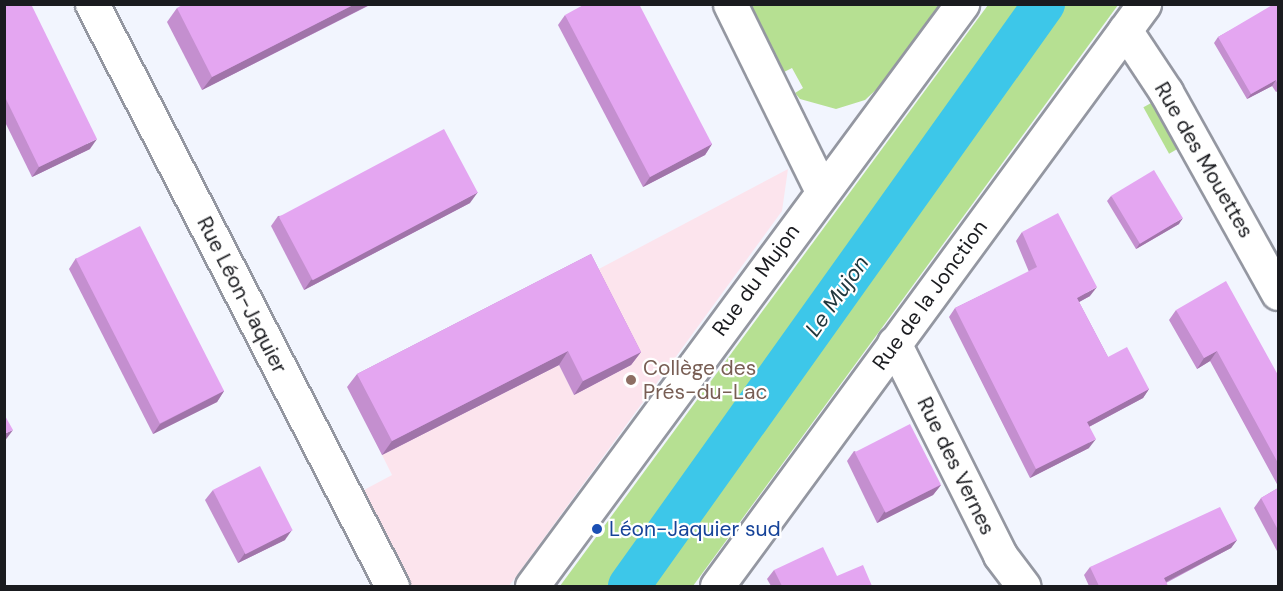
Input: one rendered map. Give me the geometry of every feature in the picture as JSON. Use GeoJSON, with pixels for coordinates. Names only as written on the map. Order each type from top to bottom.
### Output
{"type":"FeatureCollection","features":[{"type":"Feature","properties":{"kind":"street","name":"Rue Léon-Jaquier"},"geometry":{"type":"LineString","coordinates":[[92,4],[392,586]]}},
{"type":"Feature","properties":{"kind":"street"},"geometry":{"type":"LineString","coordinates":[[730,4],[822,191]]}},
{"type":"Feature","properties":{"kind":"street","name":"Rue du Mujon"},"geometry":{"type":"LineString","coordinates":[[531,586],[962,4]]}},
{"type":"Feature","properties":{"kind":"street","name":"Rue des Mouettes"},"geometry":{"type":"LineString","coordinates":[[1134,17],[1166,92],[1278,293]]}},
{"type":"Feature","properties":{"kind":"street","name":"Rue de la Jonction"},"geometry":{"type":"LineString","coordinates":[[717,586],[1134,17]]}},
{"type":"Feature","properties":{"kind":"street","name":"Rue des Vernes"},"geometry":{"type":"LineString","coordinates":[[894,343],[1000,555],[1023,586]]}},
{"type":"Feature","properties":{"kind":"shaded area","name":"Collège des Prés-du-Lac"},"geometry":{"type":"Polygon","coordinates":[[[788,169],[782,211],[509,586],[411,586],[364,490],[392,475],[382,455],[559,365],[574,395],[631,365],[594,291],[561,289],[788,169]]]}},
{"type":"Feature","properties":{"kind":"green space"},"geometry":{"type":"Polygon","coordinates":[[[1062,4],[1118,5],[693,586],[644,586],[1062,4]]]}},
{"type":"Feature","properties":{"kind":"green space"},"geometry":{"type":"Polygon","coordinates":[[[744,5],[939,5],[879,87],[865,100],[836,109],[800,99],[795,93],[803,88],[792,68],[780,74],[744,5]]]}},
{"type":"Feature","properties":{"kind":"green space"},"geometry":{"type":"Polygon","coordinates":[[[988,5],[1031,5],[616,586],[560,586],[988,5]]]}},
{"type":"Feature","properties":{"kind":"green space"},"geometry":{"type":"Polygon","coordinates":[[[1153,102],[1179,148],[1169,154],[1143,107],[1153,102]]]}},
{"type":"Feature","properties":{"kind":"building"},"geometry":{"type":"Polygon","coordinates":[[[4,4],[31,4],[97,139],[39,167],[4,95],[4,4]]]}},
{"type":"Feature","properties":{"kind":"building"},"geometry":{"type":"Polygon","coordinates":[[[184,4],[355,4],[212,77],[177,8],[184,4]]]}},
{"type":"Feature","properties":{"kind":"building"},"geometry":{"type":"Polygon","coordinates":[[[585,4],[639,4],[712,144],[650,177],[565,15],[585,4]]]}},
{"type":"Feature","properties":{"kind":"building"},"geometry":{"type":"Polygon","coordinates":[[[1274,4],[1278,4],[1278,85],[1276,80],[1251,94],[1218,37],[1274,4]]]}},
{"type":"Feature","properties":{"kind":"building"},"geometry":{"type":"Polygon","coordinates":[[[444,129],[478,193],[313,280],[279,217],[444,129]]]}},
{"type":"Feature","properties":{"kind":"building"},"geometry":{"type":"Polygon","coordinates":[[[1154,170],[1183,218],[1140,244],[1111,196],[1154,170]]]}},
{"type":"Feature","properties":{"kind":"building"},"geometry":{"type":"Polygon","coordinates":[[[1058,213],[1097,287],[1077,298],[1108,357],[1127,347],[1149,389],[1087,422],[1096,439],[1036,469],[955,308],[1037,267],[1022,232],[1058,213]]]}},
{"type":"Feature","properties":{"kind":"building"},"geometry":{"type":"Polygon","coordinates":[[[140,226],[224,391],[160,424],[76,259],[140,226]]]}},
{"type":"Feature","properties":{"kind":"building"},"geometry":{"type":"Polygon","coordinates":[[[591,254],[641,352],[583,381],[568,351],[392,441],[357,374],[591,254]]]}},
{"type":"Feature","properties":{"kind":"building"},"geometry":{"type":"Polygon","coordinates":[[[1226,281],[1278,375],[1278,463],[1217,351],[1204,358],[1176,310],[1226,281]]]}},
{"type":"Feature","properties":{"kind":"building"},"geometry":{"type":"Polygon","coordinates":[[[4,414],[13,430],[4,434],[4,414]]]}},
{"type":"Feature","properties":{"kind":"building"},"geometry":{"type":"Polygon","coordinates":[[[910,424],[941,485],[886,513],[855,452],[910,424]]]}},
{"type":"Feature","properties":{"kind":"building"},"geometry":{"type":"Polygon","coordinates":[[[260,466],[293,530],[245,554],[213,490],[260,466]]]}},
{"type":"Feature","properties":{"kind":"building"},"geometry":{"type":"Polygon","coordinates":[[[1278,488],[1278,530],[1261,498],[1278,488]]]}},
{"type":"Feature","properties":{"kind":"building"},"geometry":{"type":"Polygon","coordinates":[[[1220,507],[1237,540],[1164,578],[1168,586],[1099,586],[1090,567],[1220,507]]]}},
{"type":"Feature","properties":{"kind":"building"},"geometry":{"type":"Polygon","coordinates":[[[823,547],[837,576],[863,565],[872,586],[782,586],[774,570],[823,547]]]}},
{"type":"Feature","properties":{"kind":"waterway","name":"Le Mujon"},"geometry":{"type":"LineString","coordinates":[[629,586],[1044,4]]}},
{"type":"Feature","properties":{"kind":"place","name":"Collège des Prés-du-Lac"},"geometry":{"type":"Point","coordinates":[631,380]}},
{"type":"Feature","properties":{"kind":"place","name":"Léon-Jaquier sud"},"geometry":{"type":"Point","coordinates":[597,529]}}]}
